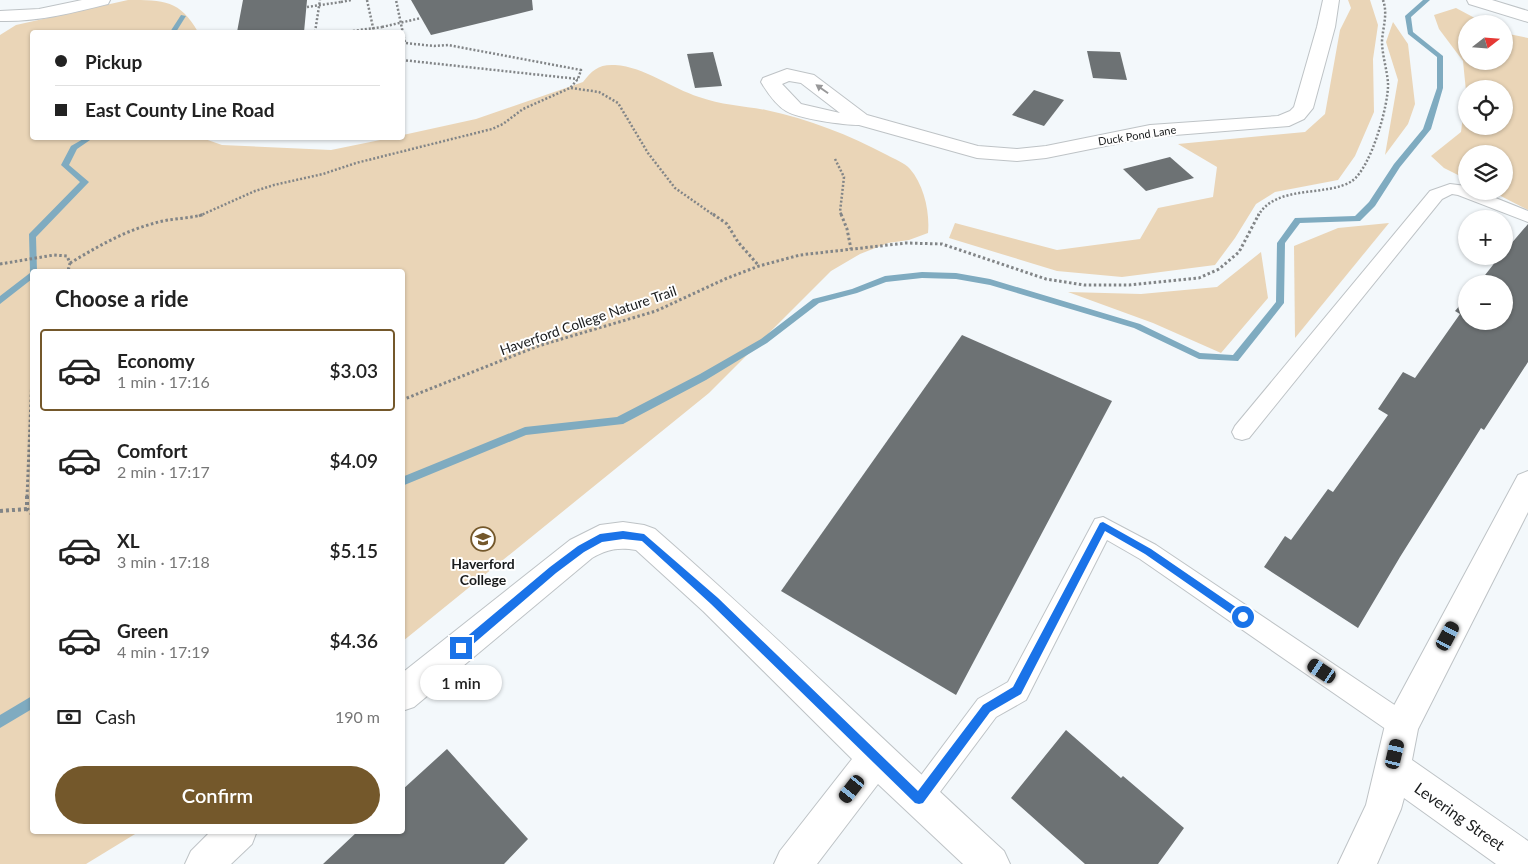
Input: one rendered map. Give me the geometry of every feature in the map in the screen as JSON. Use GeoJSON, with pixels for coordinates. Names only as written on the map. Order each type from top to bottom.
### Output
{"type":"FeatureCollection","features":[{"type":"Feature","properties":{"kind":"street"},"geometry":{"type":"LineString","coordinates":[[2,18],[60,11],[102,0]]}},
{"type":"Feature","properties":{"kind":"street","name":"Duck Pond Lane"},"geometry":{"type":"LineString","coordinates":[[860,119],[977,152],[1017,154],[1046,152],[1150,130],[1282,122],[1297,115],[1303,108],[1326,27],[1331,0]]}},
{"type":"Feature","properties":{"kind":"street"},"geometry":{"type":"LineString","coordinates":[[1475,0],[1528,17]]}},
{"type":"Feature","properties":{"kind":"street"},"geometry":{"type":"LineString","coordinates":[[1357,864],[1383,809],[1402,725],[1528,483]]}},
{"type":"Feature","properties":{"kind":"street"},"geometry":{"type":"LineString","coordinates":[[405,693],[581,549],[600,538],[623,535],[644,538],[714,601],[919,799],[991,864]]}},
{"type":"Feature","properties":{"kind":"street"},"geometry":{"type":"LineString","coordinates":[[793,864],[876,758]]}},
{"type":"Feature","properties":{"kind":"street","name":"Levering Street"},"geometry":{"type":"LineString","coordinates":[[1392,768],[1528,864]]}},
{"type":"Feature","properties":{"kind":"street"},"geometry":{"type":"LineString","coordinates":[[204,864],[236,834]]}},
{"type":"Feature","properties":{"kind":"lane"},"geometry":{"type":"LineString","coordinates":[[1242,432],[1436,195],[1450,189],[1461,190],[1528,217]]}},
{"type":"Feature","properties":{"kind":"lane"},"geometry":{"type":"LineString","coordinates":[[919,799],[987,708],[1017,690],[1103,526],[1148,552],[1402,725]]}},
{"type":"Feature","properties":{"kind":"path"},"geometry":{"type":"LineString","coordinates":[[315,30],[320,0]]}},
{"type":"Feature","properties":{"kind":"path"},"geometry":{"type":"LineString","coordinates":[[307,7],[348,0]]}},
{"type":"Feature","properties":{"kind":"path"},"geometry":{"type":"LineString","coordinates":[[367,0],[373,29]]}},
{"type":"Feature","properties":{"kind":"path"},"geometry":{"type":"LineString","coordinates":[[396,0],[402,30]]}},
{"type":"Feature","properties":{"kind":"path","name":"Haverford College Nature Trail"},"geometry":{"type":"LineString","coordinates":[[405,399],[538,346],[656,311],[692,296],[725,279],[759,266],[800,256],[906,243],[942,244],[1046,279],[1084,285],[1175,282],[1198,278],[1219,270],[1239,252],[1251,234],[1261,211],[1295,193],[1336,186],[1352,181],[1364,168],[1382,119],[1388,84],[1382,42],[1386,9],[1383,0]]}},
{"type":"Feature","properties":{"kind":"path"},"geometry":{"type":"LineString","coordinates":[[364,30],[421,18]]}},
{"type":"Feature","properties":{"kind":"path"},"geometry":{"type":"LineString","coordinates":[[70,263],[112,239],[141,226],[204,215],[274,184],[323,174],[356,163],[492,129],[503,124],[523,109],[570,88],[578,79],[581,70],[448,45],[434,46],[405,43]]}},
{"type":"Feature","properties":{"kind":"path"},"geometry":{"type":"LineString","coordinates":[[405,60],[578,79]]}},
{"type":"Feature","properties":{"kind":"path"},"geometry":{"type":"LineString","coordinates":[[570,88],[599,92],[618,103],[648,153],[675,188],[727,224],[742,248],[759,266]]}},
{"type":"Feature","properties":{"kind":"path"},"geometry":{"type":"LineString","coordinates":[[835,159],[844,177],[840,212],[847,229],[851,249]]}},
{"type":"Feature","properties":{"kind":"path"},"geometry":{"type":"LineString","coordinates":[[0,264],[54,255],[67,256],[70,263],[68,269]]}},
{"type":"Feature","properties":{"kind":"path"},"geometry":{"type":"LineString","coordinates":[[30,389],[27,509],[30,512]]}},
{"type":"Feature","properties":{"kind":"path"},"geometry":{"type":"LineString","coordinates":[[0,511],[27,509]]}},
{"type":"Feature","properties":{"kind":"shaded area"},"geometry":{"type":"Polygon","coordinates":[[[128,0],[152,0],[170,4],[177,8],[185,14],[197,30],[30,30],[30,140],[208,140],[222,145],[331,150],[380,140],[405,140],[405,135],[476,119],[583,82],[596,69],[615,65],[637,70],[707,100],[766,110],[828,128],[899,161],[910,169],[919,183],[927,208],[928,233],[909,240],[888,243],[860,254],[831,271],[709,393],[405,639],[405,269],[30,269],[30,834],[135,834],[86,864],[0,864],[0,35],[16,25],[128,0]]]}},
{"type":"Feature","properties":{"kind":"shaded area"},"geometry":{"type":"Polygon","coordinates":[[[1348,0],[1370,0],[1378,25],[1373,59],[1374,112],[1355,156],[1338,180],[1275,192],[1256,204],[1235,238],[1215,265],[1122,277],[1057,271],[949,238],[955,223],[1057,250],[1140,239],[1158,208],[1213,197],[1217,167],[1178,144],[1305,132],[1325,114],[1340,30],[1351,8],[1348,0]]]}},
{"type":"Feature","properties":{"kind":"shaded area"},"geometry":{"type":"Polygon","coordinates":[[[1456,8],[1469,15],[1458,15],[1458,54],[1439,29],[1434,15],[1456,8]]]}},
{"type":"Feature","properties":{"kind":"shaded area"},"geometry":{"type":"Polygon","coordinates":[[[1393,22],[1408,44],[1415,104],[1408,124],[1385,155],[1398,80],[1386,42],[1393,22]]]}},
{"type":"Feature","properties":{"kind":"shaded area"},"geometry":{"type":"Polygon","coordinates":[[[1513,35],[1528,38],[1528,210],[1509,200],[1513,200],[1513,145],[1458,145],[1458,175],[1444,168],[1431,156],[1458,134],[1513,135],[1513,80],[1465,80],[1464,70],[1513,70],[1513,35]]]}},
{"type":"Feature","properties":{"kind":"shaded area"},"geometry":{"type":"Polygon","coordinates":[[[1389,223],[1295,338],[1294,246],[1338,228],[1389,223]]]}},
{"type":"Feature","properties":{"kind":"shaded area"},"geometry":{"type":"Polygon","coordinates":[[[1261,252],[1268,298],[1221,353],[1153,323],[1068,292],[1141,294],[1217,287],[1261,252]]]}},
{"type":"Feature","properties":{"kind":"building"},"geometry":{"type":"Polygon","coordinates":[[[243,0],[307,0],[304,30],[237,30],[243,0]]]}},
{"type":"Feature","properties":{"kind":"building"},"geometry":{"type":"Polygon","coordinates":[[[411,0],[532,0],[533,10],[431,35],[411,0]]]}},
{"type":"Feature","properties":{"kind":"building"},"geometry":{"type":"Polygon","coordinates":[[[1087,51],[1120,52],[1127,80],[1093,78],[1087,51]]]}},
{"type":"Feature","properties":{"kind":"building"},"geometry":{"type":"Polygon","coordinates":[[[713,52],[722,86],[695,88],[687,54],[713,52]]]}},
{"type":"Feature","properties":{"kind":"building"},"geometry":{"type":"Polygon","coordinates":[[[1034,90],[1064,100],[1044,126],[1012,115],[1034,90]]]}},
{"type":"Feature","properties":{"kind":"building"},"geometry":{"type":"Polygon","coordinates":[[[1170,157],[1194,178],[1146,191],[1123,169],[1170,157]]]}},
{"type":"Feature","properties":{"kind":"building"},"geometry":{"type":"Polygon","coordinates":[[[1528,224],[1528,362],[1484,430],[1481,428],[1358,628],[1264,567],[1285,536],[1291,540],[1328,489],[1333,492],[1388,415],[1378,409],[1403,372],[1415,378],[1458,317],[1458,330],[1513,330],[1513,275],[1485,275],[1493,265],[1513,265],[1513,242],[1528,224]]]}},
{"type":"Feature","properties":{"kind":"building"},"geometry":{"type":"Polygon","coordinates":[[[962,335],[1112,401],[956,695],[781,591],[962,335]]]}},
{"type":"Feature","properties":{"kind":"building"},"geometry":{"type":"Polygon","coordinates":[[[1066,730],[1121,778],[1123,776],[1184,828],[1158,864],[1085,864],[1011,798],[1066,730]]]}},
{"type":"Feature","properties":{"kind":"building"},"geometry":{"type":"Polygon","coordinates":[[[447,749],[528,839],[504,864],[323,864],[355,834],[405,834],[405,787],[447,749]]]}},
{"type":"Feature","properties":{"kind":"waterway"},"geometry":{"type":"LineString","coordinates":[[405,481],[525,431],[619,421],[703,377],[764,341],[816,301],[854,291],[885,279],[922,275],[956,276],[990,282],[1137,326],[1199,356],[1235,359],[1280,303],[1281,243],[1298,220],[1357,219],[1372,204],[1397,166],[1427,129],[1440,88],[1440,56],[1410,33],[1408,16],[1427,0]]}},
{"type":"Feature","properties":{"kind":"waterway"},"geometry":{"type":"LineString","coordinates":[[174,30],[183,16]]}},
{"type":"Feature","properties":{"kind":"waterway"},"geometry":{"type":"LineString","coordinates":[[33,269],[32,236],[85,182],[65,165],[74,148],[86,140]]}},
{"type":"Feature","properties":{"kind":"waterway"},"geometry":{"type":"LineString","coordinates":[[0,301],[30,277]]}},
{"type":"Feature","properties":{"kind":"waterway"},"geometry":{"type":"LineString","coordinates":[[0,722],[30,703]]}},
{"type":"Feature","properties":{"kind":"place","name":"Haverford College"},"geometry":{"type":"Point","coordinates":[483,539]}},
{"type":"Feature","properties":{"kind":"route"},"geometry":{"type":"LineString","coordinates":[[461,648],[553,570],[581,549],[600,538],[623,535],[644,538],[714,601],[919,799],[987,708],[1017,690],[1103,526],[1148,552],[1243,617]]}}]}
